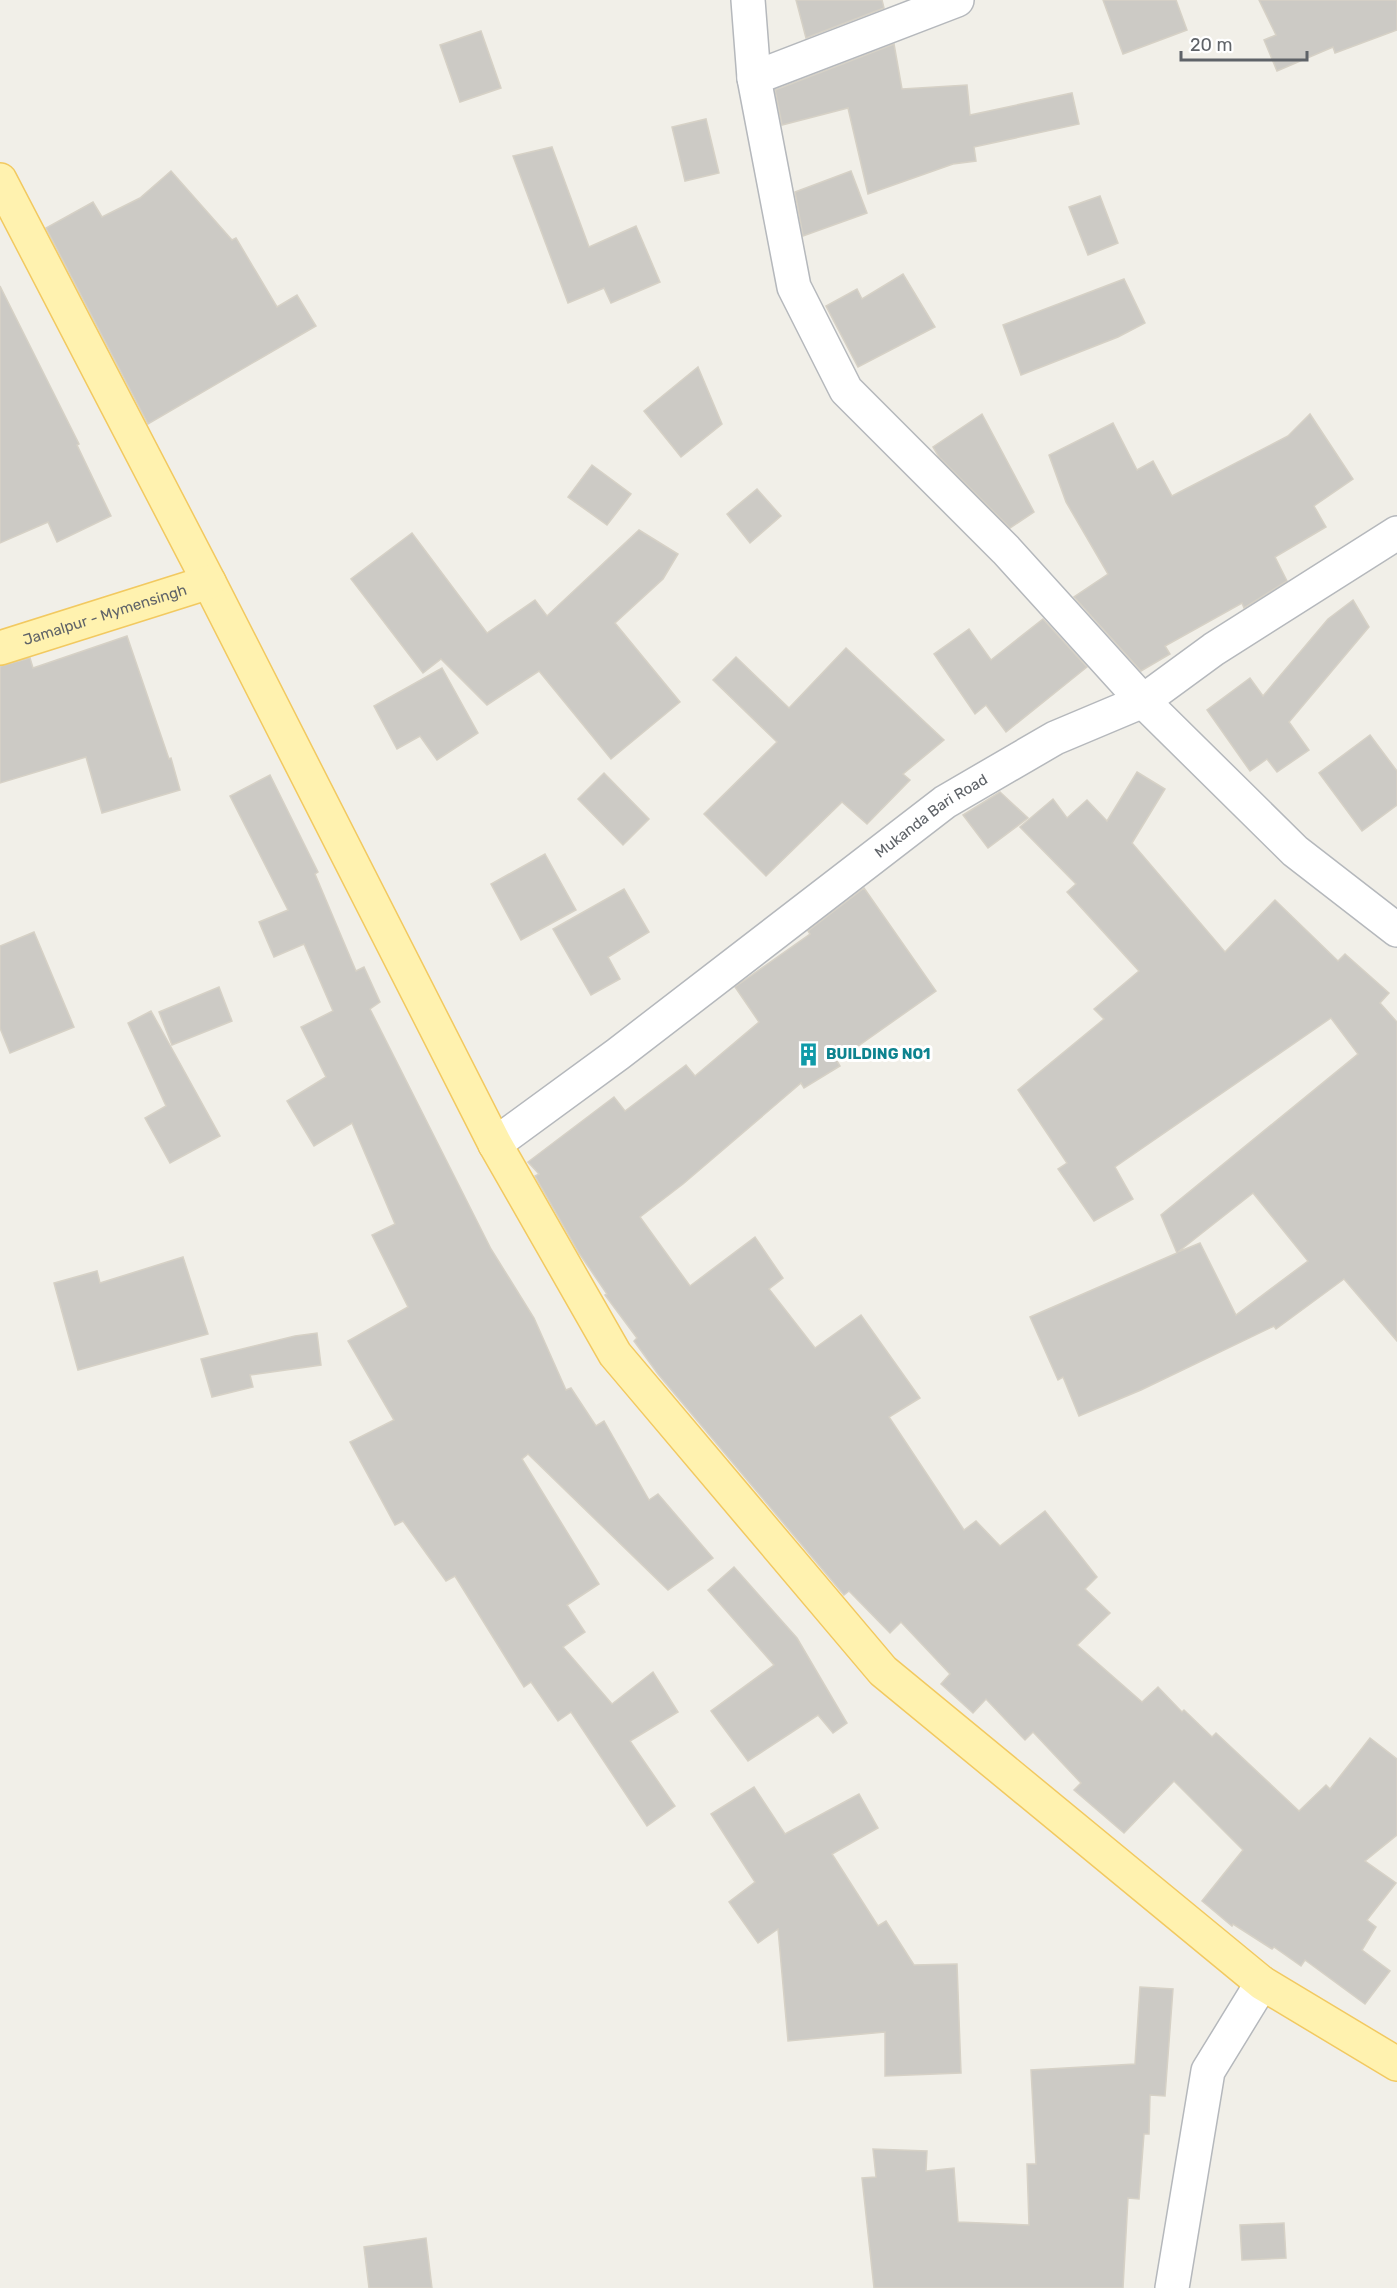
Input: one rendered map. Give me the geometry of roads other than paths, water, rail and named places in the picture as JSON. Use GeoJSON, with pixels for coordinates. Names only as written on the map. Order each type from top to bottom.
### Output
{"type":"FeatureCollection","features":[{"type":"Feature","properties":{"kind":"main road"},"geometry":{"type":"LineString","coordinates":[[0,180],[209,582],[495,1144],[615,1354],[883,1671],[1262,1983],[1397,2064]]}},
{"type":"Feature","properties":{"kind":"main road","name":"Jamalpur - Mymensingh"},"geometry":{"type":"LineString","coordinates":[[0,648],[209,582]]}},
{"type":"Feature","properties":{"kind":"street"},"geometry":{"type":"LineString","coordinates":[[748,0],[754,78],[794,287],[846,390],[1006,550],[1143,701],[1295,851],[1397,930]]}},
{"type":"Feature","properties":{"kind":"street"},"geometry":{"type":"LineString","coordinates":[[754,78],[957,0]]}},
{"type":"Feature","properties":{"kind":"street","name":"Mukanda Bari Road"},"geometry":{"type":"LineString","coordinates":[[495,1144],[618,1054],[945,802],[1055,738],[1143,701],[1214,649],[1397,533]]}},
{"type":"Feature","properties":{"kind":"street"},"geometry":{"type":"LineString","coordinates":[[1172,2288],[1208,2071],[1262,1983]]}},
{"type":"Feature","properties":{"kind":"place","name":"BUILDING NO1"},"geometry":{"type":"Point","coordinates":[808,1054]}}]}
